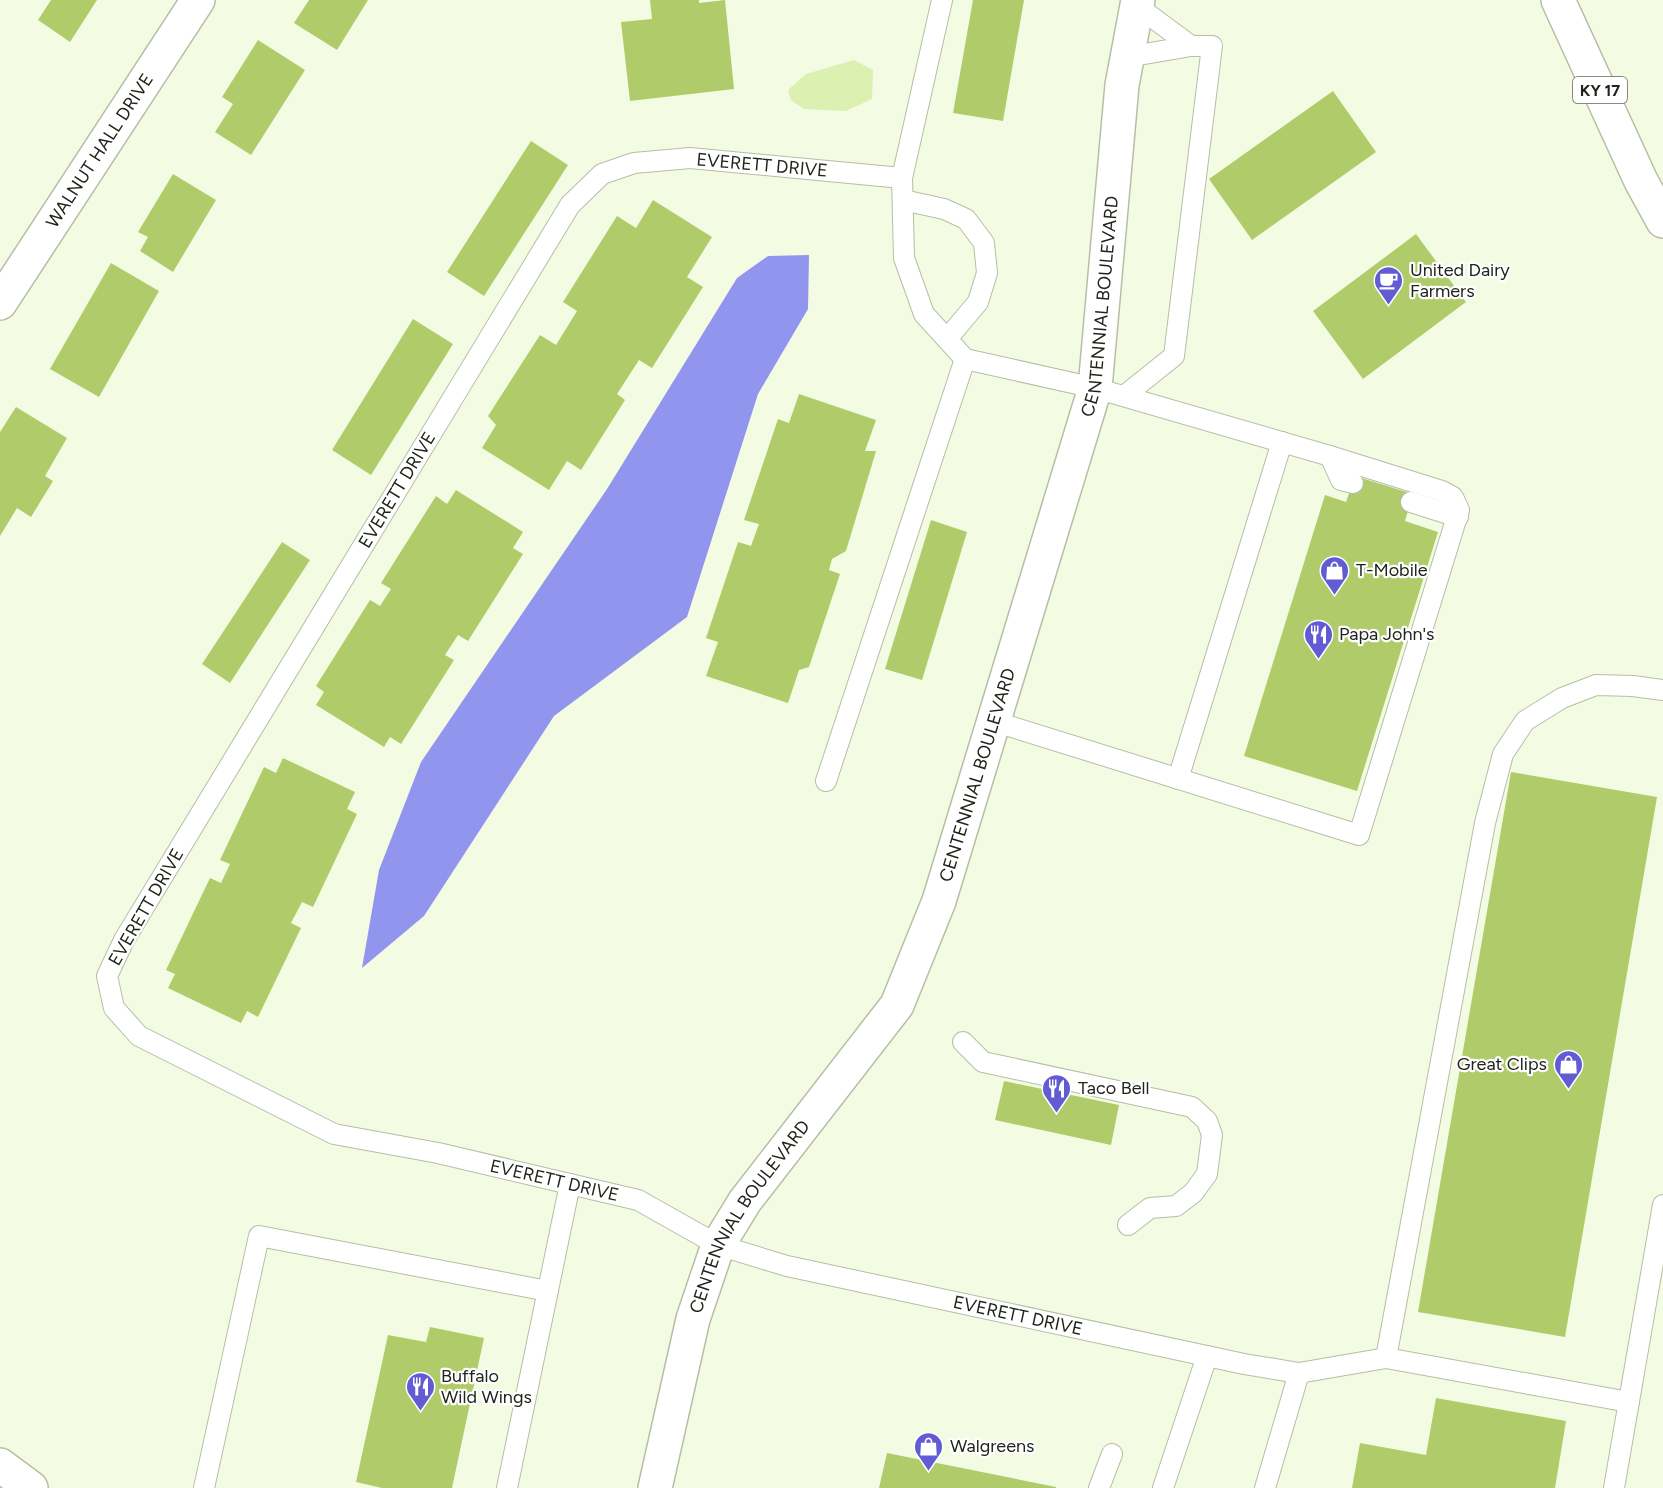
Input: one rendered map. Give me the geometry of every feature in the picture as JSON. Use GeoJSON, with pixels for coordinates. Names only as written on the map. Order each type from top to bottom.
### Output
{"type":"FeatureCollection","features":[{"type":"Feature","properties":{"kind":"street","name":"WALNUT HALL DRIVE"},"geometry":{"type":"LineString","coordinates":[[0,303],[198,0]]}},
{"type":"Feature","properties":{"kind":"street","name":"KY 17"},"geometry":{"type":"LineString","coordinates":[[1558,0],[1641,181],[1663,221]]}},
{"type":"Feature","properties":{"kind":"street","name":"CENTENNIAL BOULEVARD"},"geometry":{"type":"LineString","coordinates":[[655,1488],[693,1319],[718,1245],[745,1202],[897,1005],[939,901],[993,721],[1109,392],[1122,85],[1137,3]]}},
{"type":"Feature","properties":{"kind":"street"},"geometry":{"type":"LineString","coordinates":[[0,1465],[31,1488]]}},
{"type":"Feature","properties":{"kind":"lane"},"geometry":{"type":"LineString","coordinates":[[942,0],[902,178],[904,258],[924,314],[965,359],[1109,392],[1330,456],[1442,491],[1453,497],[1459,510],[1359,835],[993,721]]}},
{"type":"Feature","properties":{"kind":"lane"},"geometry":{"type":"LineString","coordinates":[[1137,3],[1191,46]]}},
{"type":"Feature","properties":{"kind":"lane"},"geometry":{"type":"LineString","coordinates":[[1109,392],[1174,356],[1212,46],[1191,46],[1127,57]]}},
{"type":"Feature","properties":{"kind":"lane","name":"EVERETT DRIVE"},"geometry":{"type":"LineString","coordinates":[[902,178],[690,158],[634,163],[602,174],[570,206],[124,940],[107,976],[114,1008],[139,1036],[334,1134],[438,1153],[638,1200],[718,1245],[787,1266],[1244,1364],[1299,1373],[1386,1358]]}},
{"type":"Feature","properties":{"kind":"lane"},"geometry":{"type":"LineString","coordinates":[[903,200],[944,209],[966,219],[984,243],[987,273],[978,302],[947,339]]}},
{"type":"Feature","properties":{"kind":"lane"},"geometry":{"type":"LineString","coordinates":[[826,781],[965,359]]}},
{"type":"Feature","properties":{"kind":"lane"},"geometry":{"type":"LineString","coordinates":[[1178,779],[1282,442]]}},
{"type":"Feature","properties":{"kind":"lane"},"geometry":{"type":"LineString","coordinates":[[1330,456],[1341,480],[1353,483]]}},
{"type":"Feature","properties":{"kind":"lane"},"geometry":{"type":"LineString","coordinates":[[1411,502],[1458,517]]}},
{"type":"Feature","properties":{"kind":"lane"},"geometry":{"type":"LineString","coordinates":[[1629,1402],[1386,1358],[1482,834],[1503,754],[1525,721],[1562,698],[1596,685],[1663,690]]}},
{"type":"Feature","properties":{"kind":"lane"},"geometry":{"type":"LineString","coordinates":[[963,1042],[983,1062],[1192,1107],[1207,1121],[1212,1135],[1207,1174],[1193,1193],[1176,1206],[1150,1208],[1128,1225]]}},
{"type":"Feature","properties":{"kind":"lane"},"geometry":{"type":"LineString","coordinates":[[507,1488],[570,1184]]}},
{"type":"Feature","properties":{"kind":"lane"},"geometry":{"type":"LineString","coordinates":[[1614,1488],[1663,1205]]}},
{"type":"Feature","properties":{"kind":"lane"},"geometry":{"type":"LineString","coordinates":[[204,1488],[258,1236],[548,1292]]}},
{"type":"Feature","properties":{"kind":"lane"},"geometry":{"type":"LineString","coordinates":[[1163,1488],[1207,1356]]}},
{"type":"Feature","properties":{"kind":"lane"},"geometry":{"type":"LineString","coordinates":[[1264,1488],[1299,1373]]}},
{"type":"Feature","properties":{"kind":"lane"},"geometry":{"type":"LineString","coordinates":[[1100,1488],[1112,1454]]}},
{"type":"Feature","properties":{"kind":"green space"},"geometry":{"type":"Polygon","coordinates":[[[854,60],[873,70],[872,99],[846,111],[804,109],[791,100],[788,90],[806,74],[854,60]]]}},
{"type":"Feature","properties":{"kind":"water"},"geometry":{"type":"Polygon","coordinates":[[[809,255],[808,309],[758,394],[687,617],[554,716],[424,916],[362,968],[379,870],[421,762],[607,489],[737,278],[768,256],[809,255]]]}},
{"type":"Feature","properties":{"kind":"building"},"geometry":{"type":"Polygon","coordinates":[[[51,0],[97,0],[70,42],[38,20],[51,0]]]}},
{"type":"Feature","properties":{"kind":"building"},"geometry":{"type":"Polygon","coordinates":[[[309,0],[368,0],[337,50],[294,23],[309,0]]]}},
{"type":"Feature","properties":{"kind":"building"},"geometry":{"type":"Polygon","coordinates":[[[650,0],[699,0],[699,3],[725,0],[734,89],[630,101],[621,22],[652,19],[650,0]]]}},
{"type":"Feature","properties":{"kind":"building"},"geometry":{"type":"Polygon","coordinates":[[[973,0],[1024,0],[1003,121],[953,113],[973,0]]]}},
{"type":"Feature","properties":{"kind":"building"},"geometry":{"type":"Polygon","coordinates":[[[258,40],[305,70],[251,155],[215,132],[233,104],[222,97],[258,40]]]}},
{"type":"Feature","properties":{"kind":"building"},"geometry":{"type":"Polygon","coordinates":[[[1333,91],[1376,152],[1252,240],[1209,179],[1333,91]]]}},
{"type":"Feature","properties":{"kind":"building"},"geometry":{"type":"Polygon","coordinates":[[[531,141],[568,165],[484,296],[447,272],[531,141]]]}},
{"type":"Feature","properties":{"kind":"building"},"geometry":{"type":"Polygon","coordinates":[[[173,174],[216,200],[173,272],[140,251],[148,237],[138,232],[173,174]]]}},
{"type":"Feature","properties":{"kind":"building"},"geometry":{"type":"Polygon","coordinates":[[[653,200],[712,237],[687,277],[703,287],[652,368],[639,360],[617,394],[625,400],[581,470],[567,461],[549,490],[482,448],[496,425],[488,416],[540,335],[556,345],[577,311],[563,302],[617,216],[636,228],[653,200]]]}},
{"type":"Feature","properties":{"kind":"building","name":"United Dairy Farmers"},"geometry":{"type":"Polygon","coordinates":[[[1416,234],[1466,302],[1363,379],[1313,311],[1416,234]]]}},
{"type":"Feature","properties":{"kind":"building"},"geometry":{"type":"Polygon","coordinates":[[[111,263],[159,291],[99,397],[50,369],[111,263]]]}},
{"type":"Feature","properties":{"kind":"building"},"geometry":{"type":"Polygon","coordinates":[[[413,319],[453,344],[371,475],[332,450],[413,319]]]}},
{"type":"Feature","properties":{"kind":"building"},"geometry":{"type":"Polygon","coordinates":[[[799,394],[876,420],[865,451],[876,451],[846,551],[832,559],[829,570],[840,574],[809,667],[799,670],[788,703],[706,676],[718,642],[706,638],[738,542],[751,546],[759,524],[744,520],[778,419],[789,423],[799,394]]]}},
{"type":"Feature","properties":{"kind":"building"},"geometry":{"type":"Polygon","coordinates":[[[16,407],[67,438],[45,476],[53,481],[31,517],[17,508],[0,536],[0,432],[16,407]]]}},
{"type":"Feature","properties":{"kind":"building"},"geometry":{"type":"Polygon","coordinates":[[[1355,476],[1413,494],[1405,521],[1438,532],[1357,791],[1244,756],[1325,495],[1346,502],[1355,476]]]}},
{"type":"Feature","properties":{"kind":"building"},"geometry":{"type":"Polygon","coordinates":[[[456,490],[523,532],[513,548],[523,554],[468,641],[458,635],[445,655],[454,660],[401,744],[390,737],[384,747],[316,705],[324,692],[316,686],[370,600],[380,606],[391,589],[381,583],[436,496],[447,504],[456,490]]]}},
{"type":"Feature","properties":{"kind":"building"},"geometry":{"type":"Polygon","coordinates":[[[931,520],[967,532],[922,680],[885,669],[931,520]]]}},
{"type":"Feature","properties":{"kind":"building"},"geometry":{"type":"Polygon","coordinates":[[[282,542],[310,560],[230,683],[202,664],[282,542]]]}},
{"type":"Feature","properties":{"kind":"building"},"geometry":{"type":"Polygon","coordinates":[[[283,758],[355,792],[347,809],[357,814],[313,907],[302,902],[291,923],[301,928],[258,1017],[247,1011],[241,1023],[168,988],[175,974],[166,970],[210,878],[221,883],[230,864],[220,860],[264,767],[276,773],[283,758]]]}},
{"type":"Feature","properties":{"kind":"building"},"geometry":{"type":"Polygon","coordinates":[[[1511,772],[1657,797],[1565,1337],[1418,1312],[1511,772]]]}},
{"type":"Feature","properties":{"kind":"building","name":"Taco Bell"},"geometry":{"type":"Polygon","coordinates":[[[1004,1081],[1119,1105],[1111,1145],[995,1120],[1004,1081]]]}},
{"type":"Feature","properties":{"kind":"building","name":"Buffalo Wild Wings"},"geometry":{"type":"Polygon","coordinates":[[[430,1327],[484,1338],[452,1488],[382,1488],[356,1482],[388,1335],[426,1342],[430,1327]]]}},
{"type":"Feature","properties":{"kind":"building"},"geometry":{"type":"Polygon","coordinates":[[[1436,1398],[1566,1421],[1555,1488],[1352,1488],[1360,1443],[1426,1455],[1436,1398]]]}},
{"type":"Feature","properties":{"kind":"building","name":"Walgreens"},"geometry":{"type":"Polygon","coordinates":[[[887,1453],[1056,1487],[1056,1488],[879,1488],[887,1453]]]}},
{"type":"Feature","properties":{"kind":"place","name":"United Dairy Farmers"},"geometry":{"type":"Point","coordinates":[1389,306]}},
{"type":"Feature","properties":{"kind":"place","name":"T-Mobile"},"geometry":{"type":"Point","coordinates":[1335,596]}},
{"type":"Feature","properties":{"kind":"place","name":"Papa John's"},"geometry":{"type":"Point","coordinates":[1318,660]}},
{"type":"Feature","properties":{"kind":"place","name":"Great Clips"},"geometry":{"type":"Point","coordinates":[1568,1090]}},
{"type":"Feature","properties":{"kind":"place","name":"Taco Bell"},"geometry":{"type":"Point","coordinates":[1057,1114]}},
{"type":"Feature","properties":{"kind":"place","name":"Buffalo Wild Wings"},"geometry":{"type":"Point","coordinates":[420,1412]}},
{"type":"Feature","properties":{"kind":"place","name":"Walgreens"},"geometry":{"type":"Point","coordinates":[929,1472]}}]}
